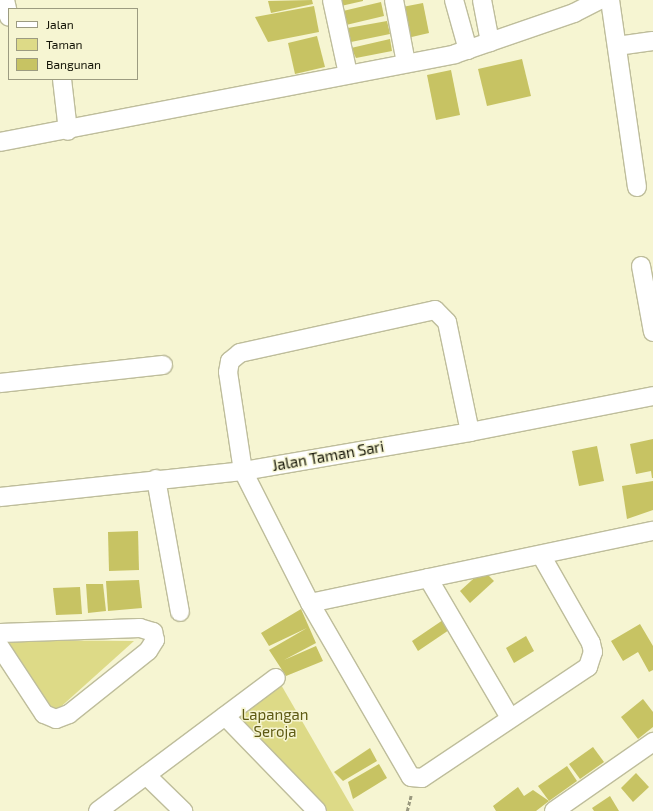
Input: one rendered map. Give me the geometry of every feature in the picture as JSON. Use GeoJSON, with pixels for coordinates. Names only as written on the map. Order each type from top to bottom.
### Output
{"type":"FeatureCollection","features":[{"type":"Feature","properties":{"kind":"street"},"geometry":{"type":"LineString","coordinates":[[5,0],[8,14]]}},
{"type":"Feature","properties":{"kind":"street"},"geometry":{"type":"LineString","coordinates":[[332,0],[348,74]]}},
{"type":"Feature","properties":{"kind":"street"},"geometry":{"type":"LineString","coordinates":[[394,0],[406,63]]}},
{"type":"Feature","properties":{"kind":"street"},"geometry":{"type":"LineString","coordinates":[[454,0],[468,50]]}},
{"type":"Feature","properties":{"kind":"street"},"geometry":{"type":"LineString","coordinates":[[482,0],[490,42]]}},
{"type":"Feature","properties":{"kind":"street"},"geometry":{"type":"LineString","coordinates":[[0,142],[68,132],[468,50],[574,13],[599,0]]}},
{"type":"Feature","properties":{"kind":"street"},"geometry":{"type":"LineString","coordinates":[[610,0],[637,188]]}},
{"type":"Feature","properties":{"kind":"street"},"geometry":{"type":"LineString","coordinates":[[617,46],[653,41]]}},
{"type":"Feature","properties":{"kind":"street"},"geometry":{"type":"LineString","coordinates":[[62,80],[68,132]]}},
{"type":"Feature","properties":{"kind":"street"},"geometry":{"type":"LineString","coordinates":[[641,266],[653,332]]}},
{"type":"Feature","properties":{"kind":"street"},"geometry":{"type":"LineString","coordinates":[[470,432],[447,322],[435,310],[240,353],[230,361],[228,372],[243,471],[310,603],[411,777],[422,778],[510,718],[582,673],[592,660],[591,643],[541,555]]}},
{"type":"Feature","properties":{"kind":"street"},"geometry":{"type":"LineString","coordinates":[[0,383],[163,365]]}},
{"type":"Feature","properties":{"kind":"street","name":"Jalan Taman Sari"},"geometry":{"type":"LineString","coordinates":[[0,497],[156,479],[243,471],[470,432],[653,396]]}},
{"type":"Feature","properties":{"kind":"street"},"geometry":{"type":"LineString","coordinates":[[156,479],[180,612]]}},
{"type":"Feature","properties":{"kind":"street"},"geometry":{"type":"LineString","coordinates":[[310,603],[652,533]]}},
{"type":"Feature","properties":{"kind":"street"},"geometry":{"type":"LineString","coordinates":[[428,578],[510,718]]}},
{"type":"Feature","properties":{"kind":"street"},"geometry":{"type":"LineString","coordinates":[[0,633],[140,628],[153,632],[156,640],[148,651],[76,709],[56,719],[44,714],[0,647]]}},
{"type":"Feature","properties":{"kind":"street"},"geometry":{"type":"LineString","coordinates":[[98,811],[276,678]]}},
{"type":"Feature","properties":{"kind":"street"},"geometry":{"type":"LineString","coordinates":[[225,716],[317,811]]}},
{"type":"Feature","properties":{"kind":"street"},"geometry":{"type":"LineString","coordinates":[[554,811],[653,742]]}},
{"type":"Feature","properties":{"kind":"street"},"geometry":{"type":"LineString","coordinates":[[146,775],[183,811]]}},
{"type":"Feature","properties":{"kind":"green space"},"geometry":{"type":"Polygon","coordinates":[[[4,640],[134,641],[55,712],[4,640]]]}},
{"type":"Feature","properties":{"kind":"green space","name":"Lapangan Seroja"},"geometry":{"type":"Polygon","coordinates":[[[280,683],[354,811],[323,811],[236,717],[280,683]]]}},
{"type":"Feature","properties":{"kind":"building"},"geometry":{"type":"Polygon","coordinates":[[[312,0],[313,4],[271,13],[268,1],[312,0]]]}},
{"type":"Feature","properties":{"kind":"building"},"geometry":{"type":"Polygon","coordinates":[[[339,0],[363,0],[363,1],[341,6],[339,0]]]}},
{"type":"Feature","properties":{"kind":"building"},"geometry":{"type":"Polygon","coordinates":[[[381,2],[384,16],[346,25],[343,11],[381,2]]]}},
{"type":"Feature","properties":{"kind":"building"},"geometry":{"type":"Polygon","coordinates":[[[423,3],[429,33],[403,39],[397,8],[423,3]]]}},
{"type":"Feature","properties":{"kind":"building"},"geometry":{"type":"Polygon","coordinates":[[[314,6],[319,32],[268,42],[255,17],[314,6]]]}},
{"type":"Feature","properties":{"kind":"building"},"geometry":{"type":"Polygon","coordinates":[[[387,21],[390,34],[351,42],[348,28],[387,21]]]}},
{"type":"Feature","properties":{"kind":"building"},"geometry":{"type":"Polygon","coordinates":[[[317,36],[325,67],[295,74],[288,43],[317,36]]]}},
{"type":"Feature","properties":{"kind":"building"},"geometry":{"type":"Polygon","coordinates":[[[390,39],[392,51],[356,58],[351,48],[390,39]]]}},
{"type":"Feature","properties":{"kind":"building"},"geometry":{"type":"Polygon","coordinates":[[[522,59],[531,96],[487,106],[478,69],[522,59]]]}},
{"type":"Feature","properties":{"kind":"building"},"geometry":{"type":"Polygon","coordinates":[[[451,70],[460,115],[436,120],[427,75],[451,70]]]}},
{"type":"Feature","properties":{"kind":"building"},"geometry":{"type":"Polygon","coordinates":[[[653,439],[652,478],[651,471],[636,474],[630,444],[653,439]]]}},
{"type":"Feature","properties":{"kind":"building"},"geometry":{"type":"Polygon","coordinates":[[[597,446],[604,481],[579,486],[572,451],[597,446]]]}},
{"type":"Feature","properties":{"kind":"building"},"geometry":{"type":"Polygon","coordinates":[[[653,481],[653,510],[627,519],[622,486],[653,481]]]}},
{"type":"Feature","properties":{"kind":"building"},"geometry":{"type":"Polygon","coordinates":[[[138,531],[139,570],[109,571],[108,532],[138,531]]]}},
{"type":"Feature","properties":{"kind":"building"},"geometry":{"type":"Polygon","coordinates":[[[483,570],[494,581],[470,603],[460,591],[483,570]]]}},
{"type":"Feature","properties":{"kind":"building"},"geometry":{"type":"Polygon","coordinates":[[[139,580],[142,608],[108,611],[106,581],[139,580]]]}},
{"type":"Feature","properties":{"kind":"building"},"geometry":{"type":"Polygon","coordinates":[[[86,584],[103,584],[106,611],[88,613],[86,584]]]}},
{"type":"Feature","properties":{"kind":"building"},"geometry":{"type":"Polygon","coordinates":[[[80,587],[82,614],[56,615],[53,588],[80,587]]]}},
{"type":"Feature","properties":{"kind":"building"},"geometry":{"type":"Polygon","coordinates":[[[301,609],[316,643],[284,660],[316,646],[323,661],[286,676],[269,650],[307,628],[269,646],[261,633],[301,609]]]}},
{"type":"Feature","properties":{"kind":"building"},"geometry":{"type":"Polygon","coordinates":[[[446,618],[452,628],[418,651],[412,641],[446,618]]]}},
{"type":"Feature","properties":{"kind":"building"},"geometry":{"type":"Polygon","coordinates":[[[640,624],[653,646],[653,670],[649,672],[638,652],[623,661],[611,641],[640,624]]]}},
{"type":"Feature","properties":{"kind":"building"},"geometry":{"type":"Polygon","coordinates":[[[526,636],[534,651],[514,663],[506,648],[526,636]]]}},
{"type":"Feature","properties":{"kind":"building"},"geometry":{"type":"Polygon","coordinates":[[[643,699],[653,712],[653,727],[638,739],[621,717],[643,699]]]}},
{"type":"Feature","properties":{"kind":"building"},"geometry":{"type":"Polygon","coordinates":[[[593,747],[604,762],[580,779],[569,764],[593,747]]]}},
{"type":"Feature","properties":{"kind":"building"},"geometry":{"type":"Polygon","coordinates":[[[370,748],[377,761],[343,781],[334,772],[370,748]]]}},
{"type":"Feature","properties":{"kind":"building"},"geometry":{"type":"Polygon","coordinates":[[[379,764],[387,778],[353,799],[348,782],[379,764]]]}},
{"type":"Feature","properties":{"kind":"building"},"geometry":{"type":"Polygon","coordinates":[[[567,766],[577,781],[549,801],[538,786],[567,766]]]}},
{"type":"Feature","properties":{"kind":"building"},"geometry":{"type":"Polygon","coordinates":[[[636,773],[649,787],[633,802],[621,788],[636,773]]]}},
{"type":"Feature","properties":{"kind":"building"},"geometry":{"type":"Polygon","coordinates":[[[518,787],[524,796],[533,790],[549,801],[536,811],[496,811],[493,806],[518,787]]]}},
{"type":"Feature","properties":{"kind":"building"},"geometry":{"type":"Polygon","coordinates":[[[610,796],[619,811],[594,811],[592,808],[610,796]]]}}]}
